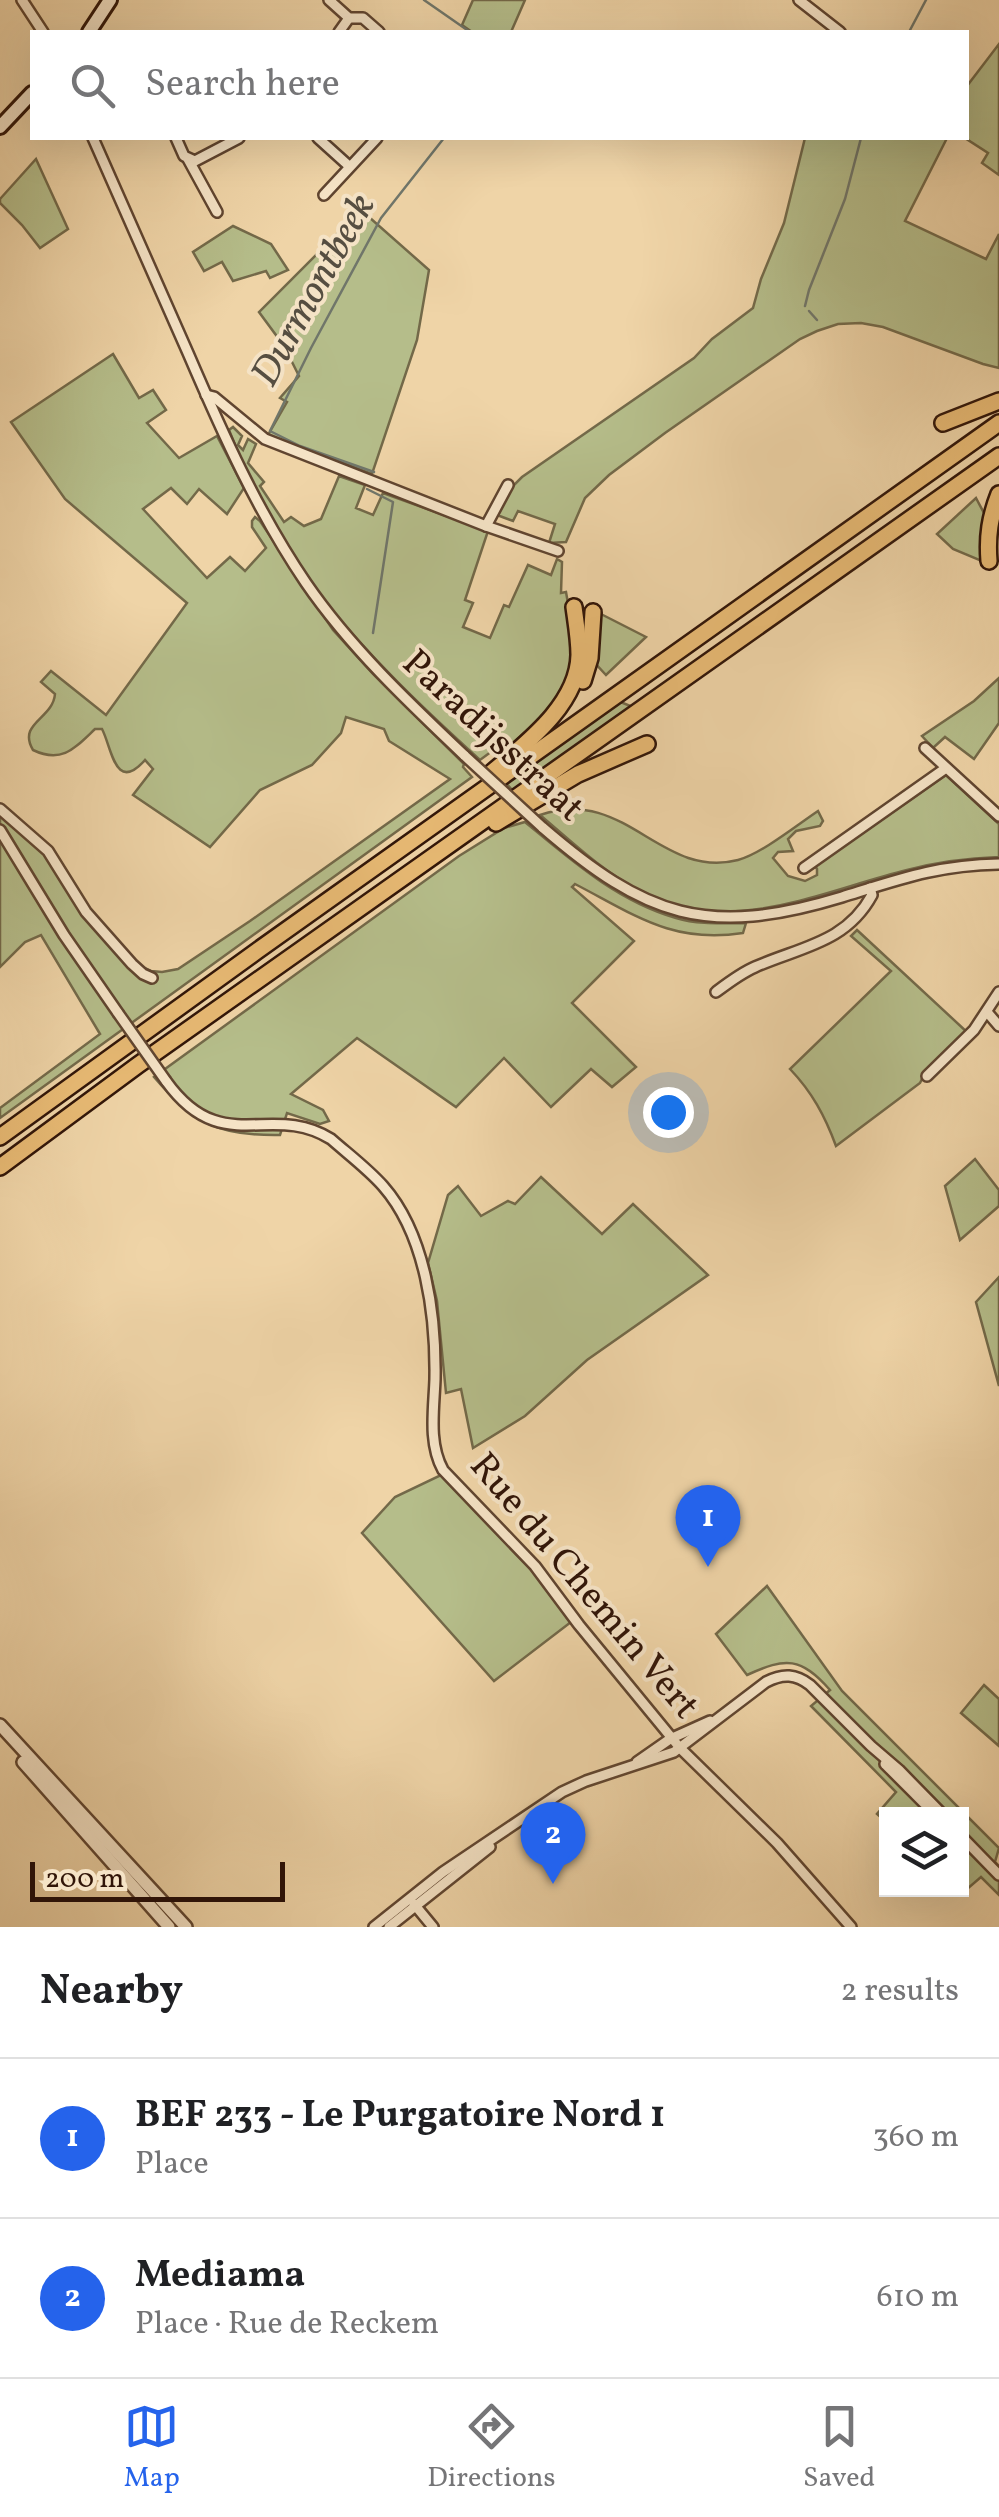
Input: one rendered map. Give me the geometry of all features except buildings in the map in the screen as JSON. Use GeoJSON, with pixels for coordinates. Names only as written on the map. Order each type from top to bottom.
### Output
{"type":"FeatureCollection","features":[{"type":"Feature","properties":{"kind":"highway"},"geometry":{"type":"LineString","coordinates":[[942,423],[999,401]]}},
{"type":"Feature","properties":{"kind":"highway"},"geometry":{"type":"LineString","coordinates":[[0,1133],[999,422]]}},
{"type":"Feature","properties":{"kind":"highway"},"geometry":{"type":"LineString","coordinates":[[0,1167],[999,456]]}},
{"type":"Feature","properties":{"kind":"highway"},"geometry":{"type":"LineString","coordinates":[[989,561],[990,518],[999,494]]}},
{"type":"Feature","properties":{"kind":"highway"},"geometry":{"type":"LineString","coordinates":[[483,780],[554,713],[570,690],[579,655],[574,607]]}},
{"type":"Feature","properties":{"kind":"highway"},"geometry":{"type":"LineString","coordinates":[[423,833],[460,797],[519,756],[562,714],[586,675],[592,612]]}},
{"type":"Feature","properties":{"kind":"highway"},"geometry":{"type":"LineString","coordinates":[[415,869],[444,857],[578,774],[647,744]]}},
{"type":"Feature","properties":{"kind":"highway"},"geometry":{"type":"LineString","coordinates":[[0,1181],[82,1114],[112,1084]]}},
{"type":"Feature","properties":{"kind":"main road"},"geometry":{"type":"LineString","coordinates":[[90,30],[110,0]]}},
{"type":"Feature","properties":{"kind":"main road"},"geometry":{"type":"LineString","coordinates":[[0,126],[30,95]]}},
{"type":"Feature","properties":{"kind":"street"},"geometry":{"type":"LineString","coordinates":[[22,0],[42,30]]}},
{"type":"Feature","properties":{"kind":"street"},"geometry":{"type":"LineString","coordinates":[[328,0],[349,18],[363,18],[377,30]]}},
{"type":"Feature","properties":{"kind":"street"},"geometry":{"type":"LineString","coordinates":[[800,0],[838,30]]}},
{"type":"Feature","properties":{"kind":"street"},"geometry":{"type":"LineString","coordinates":[[340,30],[349,18]]}},
{"type":"Feature","properties":{"kind":"street","name":"Paradijsstraat"},"geometry":{"type":"LineString","coordinates":[[94,140],[244,479],[306,583],[369,661],[464,756],[599,874],[665,908],[693,915],[746,916],[790,910],[948,866],[999,864]]}},
{"type":"Feature","properties":{"kind":"street"},"geometry":{"type":"LineString","coordinates":[[177,140],[216,212]]}},
{"type":"Feature","properties":{"kind":"street"},"geometry":{"type":"LineString","coordinates":[[188,159],[196,161],[235,140]]}},
{"type":"Feature","properties":{"kind":"street"},"geometry":{"type":"LineString","coordinates":[[320,140],[349,166]]}},
{"type":"Feature","properties":{"kind":"street"},"geometry":{"type":"LineString","coordinates":[[324,196],[375,140]]}},
{"type":"Feature","properties":{"kind":"street"},"geometry":{"type":"LineString","coordinates":[[206,395],[214,397],[265,439],[558,551]]}},
{"type":"Feature","properties":{"kind":"street"},"geometry":{"type":"LineString","coordinates":[[486,526],[508,485]]}},
{"type":"Feature","properties":{"kind":"street"},"geometry":{"type":"LineString","coordinates":[[925,748],[999,816]]}},
{"type":"Feature","properties":{"kind":"street"},"geometry":{"type":"LineString","coordinates":[[804,868],[946,768]]}},
{"type":"Feature","properties":{"kind":"street"},"geometry":{"type":"LineString","coordinates":[[0,809],[48,851],[86,912],[132,964],[152,978]]}},
{"type":"Feature","properties":{"kind":"street","name":"Rue du Chemin Vert"},"geometry":{"type":"LineString","coordinates":[[0,830],[74,952],[166,1081],[190,1108],[217,1122],[292,1125],[321,1133],[389,1193],[416,1244],[426,1280],[435,1346],[433,1441],[440,1465],[535,1566],[680,1748],[777,1843],[851,1927]]}},
{"type":"Feature","properties":{"kind":"street"},"geometry":{"type":"LineString","coordinates":[[716,992],[754,968],[810,948],[834,934],[866,907],[872,895],[870,888]]}},
{"type":"Feature","properties":{"kind":"street"},"geometry":{"type":"LineString","coordinates":[[927,1076],[974,1030],[999,992]]}},
{"type":"Feature","properties":{"kind":"street"},"geometry":{"type":"LineString","coordinates":[[987,1012],[999,1026]]}},
{"type":"Feature","properties":{"kind":"street"},"geometry":{"type":"LineString","coordinates":[[388,1927],[443,1872],[570,1788],[663,1757],[766,1682],[782,1676],[793,1676],[810,1686],[933,1807]]}},
{"type":"Feature","properties":{"kind":"street"},"geometry":{"type":"LineString","coordinates":[[625,1768],[730,1708]]}},
{"type":"Feature","properties":{"kind":"street"},"geometry":{"type":"LineString","coordinates":[[0,1725],[186,1927]]}},
{"type":"Feature","properties":{"kind":"street"},"geometry":{"type":"LineString","coordinates":[[0,1736],[169,1927]]}},
{"type":"Feature","properties":{"kind":"street"},"geometry":{"type":"LineString","coordinates":[[969,1844],[999,1875]]}},
{"type":"Feature","properties":{"kind":"street"},"geometry":{"type":"LineString","coordinates":[[374,1927],[412,1902]]}},
{"type":"Feature","properties":{"kind":"street"},"geometry":{"type":"LineString","coordinates":[[412,1902],[433,1927]]}},
{"type":"Feature","properties":{"kind":"green space"},"geometry":{"type":"Polygon","coordinates":[[[473,0],[525,0],[512,30],[469,30],[462,25],[473,0]]]}},
{"type":"Feature","properties":{"kind":"green space"},"geometry":{"type":"Polygon","coordinates":[[[999,44],[999,175],[982,163],[988,153],[968,140],[969,83],[999,44]]]}},
{"type":"Feature","properties":{"kind":"green space"},"geometry":{"type":"Polygon","coordinates":[[[805,140],[946,140],[905,221],[986,259],[999,234],[999,368],[883,327],[838,324],[800,339],[609,475],[585,498],[566,542],[549,543],[555,524],[518,511],[513,521],[497,515],[522,477],[694,358],[753,308],[784,223],[805,140]]]}},
{"type":"Feature","properties":{"kind":"green space"},"geometry":{"type":"Polygon","coordinates":[[[36,159],[68,229],[40,248],[0,203],[36,159]]]}},
{"type":"Feature","properties":{"kind":"green space"},"geometry":{"type":"Polygon","coordinates":[[[361,210],[429,270],[417,340],[372,474],[268,435],[287,402],[280,398],[299,376],[284,346],[259,312],[361,210]]]}},
{"type":"Feature","properties":{"kind":"green space"},"geometry":{"type":"Polygon","coordinates":[[[233,226],[271,244],[288,270],[270,278],[266,271],[233,281],[222,262],[204,271],[193,252],[233,226]]]}},
{"type":"Feature","properties":{"kind":"green space"},"geometry":{"type":"Polygon","coordinates":[[[113,354],[139,398],[153,390],[166,410],[147,423],[179,458],[217,436],[244,488],[227,514],[199,489],[187,504],[171,488],[143,509],[207,578],[230,557],[245,571],[266,548],[252,527],[255,517],[260,521],[333,630],[464,764],[472,777],[0,1118],[0,1108],[100,1034],[41,935],[25,942],[0,967],[0,813],[44,851],[81,911],[138,965],[162,972],[178,969],[250,921],[450,779],[389,741],[384,729],[346,717],[341,733],[312,765],[260,790],[210,847],[133,795],[153,769],[145,760],[135,769],[121,770],[102,729],[95,729],[60,755],[33,750],[29,733],[48,710],[55,694],[41,682],[51,671],[106,715],[187,603],[65,499],[11,422],[113,354]]]}},
{"type":"Feature","properties":{"kind":"green space"},"geometry":{"type":"Polygon","coordinates":[[[233,427],[242,436],[238,445],[243,450],[248,439],[256,444],[248,463],[264,482],[260,486],[284,522],[291,517],[304,526],[321,519],[339,476],[365,485],[356,508],[373,515],[383,493],[488,531],[465,600],[473,603],[463,627],[490,638],[528,565],[551,575],[557,559],[562,562],[561,593],[566,592],[571,622],[571,666],[557,699],[544,714],[504,751],[499,746],[480,760],[459,741],[379,663],[309,580],[259,496],[229,430],[233,427]]]}},
{"type":"Feature","properties":{"kind":"green space"},"geometry":{"type":"Polygon","coordinates":[[[976,498],[985,515],[984,562],[953,549],[937,534],[976,498]]]}},
{"type":"Feature","properties":{"kind":"green space"},"geometry":{"type":"Polygon","coordinates":[[[597,612],[646,637],[606,675],[594,662],[597,612]]]}},
{"type":"Feature","properties":{"kind":"green space"},"geometry":{"type":"Polygon","coordinates":[[[999,678],[999,723],[974,759],[945,737],[933,748],[922,736],[974,701],[999,678]]]}},
{"type":"Feature","properties":{"kind":"green space"},"geometry":{"type":"Polygon","coordinates":[[[618,701],[633,707],[513,791],[505,782],[618,701]]]}},
{"type":"Feature","properties":{"kind":"green space"},"geometry":{"type":"Polygon","coordinates":[[[946,775],[999,824],[999,857],[930,865],[807,899],[740,911],[706,911],[672,904],[638,890],[599,865],[540,815],[570,809],[596,812],[663,847],[711,863],[747,857],[818,811],[823,821],[820,826],[796,831],[788,839],[793,851],[778,852],[773,858],[788,876],[805,881],[817,875],[815,866],[946,775]]]}},
{"type":"Feature","properties":{"kind":"green space"},"geometry":{"type":"Polygon","coordinates":[[[525,822],[596,878],[654,911],[693,922],[746,923],[743,933],[674,931],[575,884],[572,887],[634,941],[572,1003],[636,1067],[612,1087],[591,1069],[551,1107],[504,1058],[456,1107],[357,1038],[291,1094],[323,1110],[329,1121],[320,1124],[287,1113],[280,1135],[259,1135],[209,1124],[182,1106],[154,1077],[459,856],[504,828],[525,822]]]}},
{"type":"Feature","properties":{"kind":"green space"},"geometry":{"type":"Polygon","coordinates":[[[857,930],[968,1033],[920,1083],[836,1146],[817,1105],[790,1069],[891,971],[851,936],[857,930]]]}},
{"type":"Feature","properties":{"kind":"green space"},"geometry":{"type":"Polygon","coordinates":[[[975,1159],[999,1190],[999,1206],[960,1240],[945,1186],[975,1159]]]}},
{"type":"Feature","properties":{"kind":"green space"},"geometry":{"type":"Polygon","coordinates":[[[541,1177],[602,1234],[633,1204],[708,1275],[587,1360],[525,1416],[473,1448],[461,1389],[446,1393],[437,1301],[428,1263],[448,1195],[458,1186],[481,1216],[508,1201],[515,1204],[541,1177]]]}},
{"type":"Feature","properties":{"kind":"green space"},"geometry":{"type":"Polygon","coordinates":[[[999,1277],[999,1386],[976,1302],[999,1277]]]}},
{"type":"Feature","properties":{"kind":"green space"},"geometry":{"type":"Polygon","coordinates":[[[441,1475],[542,1581],[571,1622],[494,1681],[362,1533],[395,1497],[441,1475]]]}},
{"type":"Feature","properties":{"kind":"green space"},"geometry":{"type":"Polygon","coordinates":[[[767,1586],[842,1691],[958,1807],[883,1807],[896,1792],[811,1706],[830,1690],[820,1679],[792,1663],[772,1665],[747,1675],[716,1634],[767,1586]]]}},
{"type":"Feature","properties":{"kind":"green space"},"geometry":{"type":"Polygon","coordinates":[[[984,1685],[999,1699],[999,1746],[961,1713],[984,1685]]]}},
{"type":"Feature","properties":{"kind":"green space"},"geometry":{"type":"Polygon","coordinates":[[[969,1818],[999,1848],[995,1862],[999,1866],[999,1895],[981,1877],[969,1887],[969,1818]]]}},
{"type":"Feature","properties":{"kind":"waterway","name":"Durmontbeek"},"geometry":{"type":"LineString","coordinates":[[424,0],[467,30]]}},
{"type":"Feature","properties":{"kind":"waterway"},"geometry":{"type":"LineString","coordinates":[[910,30],[926,0]]}},
{"type":"Feature","properties":{"kind":"waterway","name":"Durmontbeek"},"geometry":{"type":"LineString","coordinates":[[374,472],[270,431],[381,218],[442,140]]}},
{"type":"Feature","properties":{"kind":"waterway"},"geometry":{"type":"LineString","coordinates":[[805,306],[845,199],[860,140]]}},
{"type":"Feature","properties":{"kind":"waterway"},"geometry":{"type":"LineString","coordinates":[[809,311],[817,320]]}},
{"type":"Feature","properties":{"kind":"waterway","name":"Durmontbeek"},"geometry":{"type":"LineString","coordinates":[[367,489],[393,502],[373,633]]}},
{"type":"Feature","properties":{"kind":"place","name":"BEF 233 - Le Purgatoire Nord 1"},"geometry":{"type":"Point","coordinates":[708,1567]}},
{"type":"Feature","properties":{"kind":"place","name":"Mediama"},"geometry":{"type":"Point","coordinates":[553,1884]}}]}
